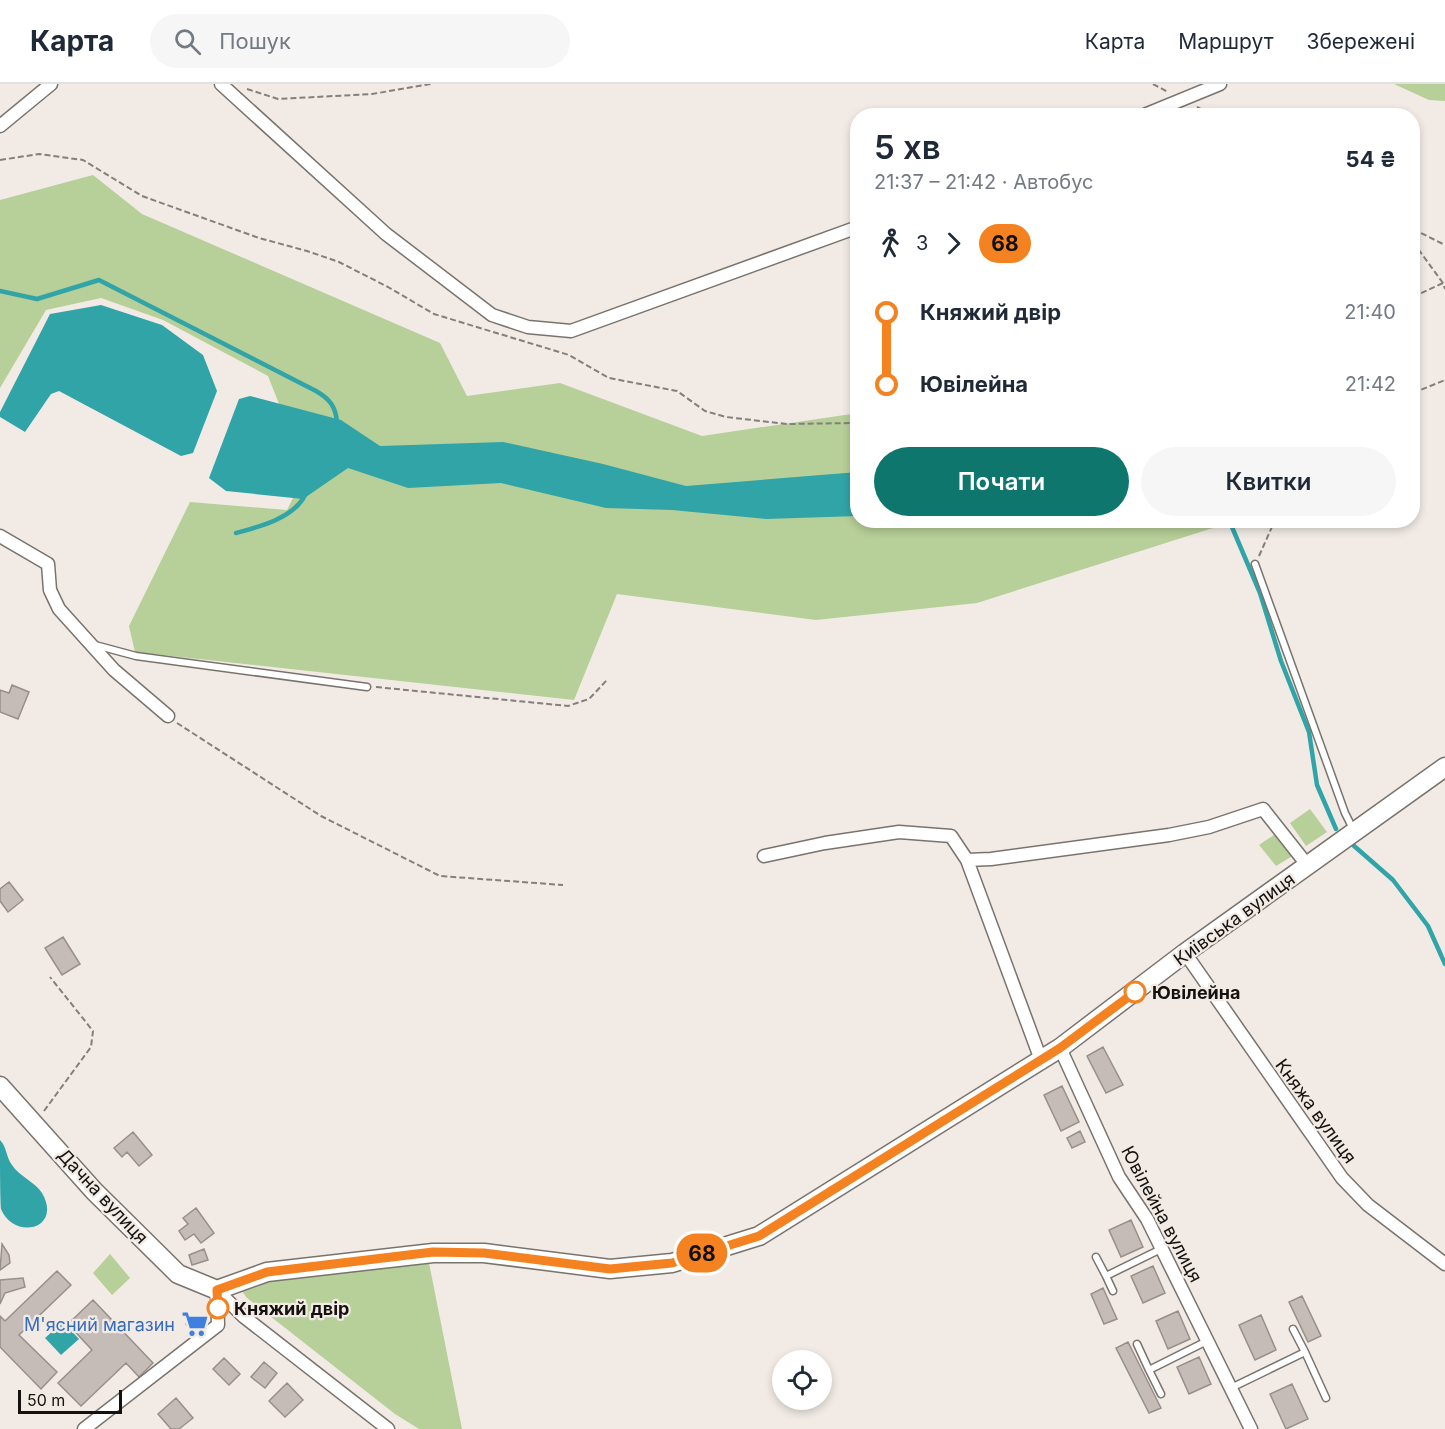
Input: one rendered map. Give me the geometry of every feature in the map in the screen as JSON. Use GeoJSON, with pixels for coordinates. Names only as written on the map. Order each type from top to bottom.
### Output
{"type":"FeatureCollection","features":[{"type":"Feature","properties":{"kind":"street"},"geometry":{"type":"LineString","coordinates":[[0,126],[51,84]]}},
{"type":"Feature","properties":{"kind":"street"},"geometry":{"type":"LineString","coordinates":[[221,84],[328,183],[437,276],[492,315],[528,327],[571,332],[850,230]]}},
{"type":"Feature","properties":{"kind":"street"},"geometry":{"type":"LineString","coordinates":[[1162,108],[1220,84]]}},
{"type":"Feature","properties":{"kind":"street"},"geometry":{"type":"LineString","coordinates":[[0,536],[48,564],[50,590],[59,609],[114,670],[168,716]]}},
{"type":"Feature","properties":{"kind":"street","name":"Київська вулиця"},"geometry":{"type":"LineString","coordinates":[[217,1290],[267,1272],[433,1252],[484,1253],[610,1269],[672,1263],[759,1236],[1060,1048],[1185,954],[1445,767]]}},
{"type":"Feature","properties":{"kind":"street"},"geometry":{"type":"LineString","coordinates":[[967,860],[1049,853],[1170,835],[1209,827],[1263,810],[1308,866]]}},
{"type":"Feature","properties":{"kind":"street"},"geometry":{"type":"LineString","coordinates":[[764,856],[825,843],[898,832],[951,836],[967,860],[1041,1060]]}},
{"type":"Feature","properties":{"kind":"street","name":"Княжа вулиця"},"geometry":{"type":"LineString","coordinates":[[1185,954],[1342,1178],[1368,1205],[1445,1264]]}},
{"type":"Feature","properties":{"kind":"street","name":"Ювілейна вулиця"},"geometry":{"type":"LineString","coordinates":[[1060,1048],[1119,1177],[1147,1219],[1251,1429]]}},
{"type":"Feature","properties":{"kind":"street","name":"Дачна вулиця"},"geometry":{"type":"LineString","coordinates":[[0,1086],[94,1191],[178,1274],[217,1290]]}},
{"type":"Feature","properties":{"kind":"street"},"geometry":{"type":"LineString","coordinates":[[84,1429],[218,1325],[217,1290]]}},
{"type":"Feature","properties":{"kind":"street"},"geometry":{"type":"LineString","coordinates":[[217,1290],[243,1316],[388,1429]]}},
{"type":"Feature","properties":{"kind":"lane"},"geometry":{"type":"LineString","coordinates":[[1255,564],[1345,813],[1354,832]]}},
{"type":"Feature","properties":{"kind":"lane"},"geometry":{"type":"LineString","coordinates":[[91,645],[136,656],[368,687]]}},
{"type":"Feature","properties":{"kind":"lane"},"geometry":{"type":"LineString","coordinates":[[1106,1276],[1162,1248]]}},
{"type":"Feature","properties":{"kind":"lane"},"geometry":{"type":"LineString","coordinates":[[1096,1257],[1113,1291]]}},
{"type":"Feature","properties":{"kind":"lane"},"geometry":{"type":"LineString","coordinates":[[1293,1329],[1326,1398]]}},
{"type":"Feature","properties":{"kind":"lane"},"geometry":{"type":"LineString","coordinates":[[1149,1370],[1207,1340]]}},
{"type":"Feature","properties":{"kind":"lane"},"geometry":{"type":"LineString","coordinates":[[1137,1344],[1161,1394]]}},
{"type":"Feature","properties":{"kind":"lane"},"geometry":{"type":"LineString","coordinates":[[1231,1388],[1305,1352]]}},
{"type":"Feature","properties":{"kind":"path"},"geometry":{"type":"LineString","coordinates":[[242,87],[278,99],[372,94],[431,84]]}},
{"type":"Feature","properties":{"kind":"path"},"geometry":{"type":"LineString","coordinates":[[0,160],[39,154],[83,160],[142,196],[259,238],[339,262],[434,314],[569,355],[609,378],[677,391],[705,411],[787,424],[850,423]]}},
{"type":"Feature","properties":{"kind":"path"},"geometry":{"type":"LineString","coordinates":[[1420,232],[1445,245]]}},
{"type":"Feature","properties":{"kind":"path"},"geometry":{"type":"LineString","coordinates":[[1420,251],[1444,283],[1445,289]]}},
{"type":"Feature","properties":{"kind":"path"},"geometry":{"type":"LineString","coordinates":[[1420,294],[1444,283]]}},
{"type":"Feature","properties":{"kind":"path"},"geometry":{"type":"LineString","coordinates":[[1420,390],[1445,380]]}},
{"type":"Feature","properties":{"kind":"path"},"geometry":{"type":"LineString","coordinates":[[1255,564],[1271,528]]}},
{"type":"Feature","properties":{"kind":"path"},"geometry":{"type":"LineString","coordinates":[[368,687],[568,706],[589,699],[607,680]]}},
{"type":"Feature","properties":{"kind":"path"},"geometry":{"type":"LineString","coordinates":[[168,716],[321,816],[440,876],[563,885]]}},
{"type":"Feature","properties":{"kind":"path"},"geometry":{"type":"LineString","coordinates":[[36,1124],[92,1047],[93,1031],[50,977]]}},
{"type":"Feature","properties":{"kind":"green space"},"geometry":{"type":"Polygon","coordinates":[[[1394,84],[1445,84],[1445,101],[1429,100],[1394,84]]]}},
{"type":"Feature","properties":{"kind":"green space"},"geometry":{"type":"Polygon","coordinates":[[[93,175],[142,214],[440,343],[467,396],[560,383],[702,436],[850,414],[850,528],[1213,528],[977,603],[816,620],[617,594],[574,700],[135,652],[129,626],[190,502],[287,510],[306,472],[268,376],[163,320],[101,298],[46,310],[0,388],[0,200],[93,175]]]}},
{"type":"Feature","properties":{"kind":"green space"},"geometry":{"type":"Polygon","coordinates":[[[1310,809],[1327,832],[1306,846],[1290,823],[1310,809]]]}},
{"type":"Feature","properties":{"kind":"green space"},"geometry":{"type":"Polygon","coordinates":[[[1277,833],[1294,855],[1276,866],[1259,845],[1277,833]]]}},
{"type":"Feature","properties":{"kind":"green space"},"geometry":{"type":"Polygon","coordinates":[[[110,1254],[130,1278],[112,1295],[93,1273],[110,1254]]]}},
{"type":"Feature","properties":{"kind":"green space"},"geometry":{"type":"Polygon","coordinates":[[[429,1263],[462,1429],[419,1429],[395,1414],[247,1298],[241,1290],[245,1282],[429,1263]]]}},
{"type":"Feature","properties":{"kind":"water"},"geometry":{"type":"Polygon","coordinates":[[[101,305],[162,325],[203,355],[217,391],[193,453],[181,456],[59,391],[51,394],[25,432],[0,417],[0,412],[50,314],[101,305]]]}},
{"type":"Feature","properties":{"kind":"water"},"geometry":{"type":"Polygon","coordinates":[[[250,396],[341,420],[380,446],[503,442],[603,464],[686,486],[850,473],[850,516],[766,519],[672,510],[606,508],[501,483],[408,488],[348,468],[303,499],[226,491],[209,478],[239,399],[250,396]]]}},
{"type":"Feature","properties":{"kind":"water"},"geometry":{"type":"Polygon","coordinates":[[[0,1140],[15,1169],[42,1193],[47,1205],[46,1215],[42,1222],[34,1226],[16,1225],[7,1219],[1,1209],[0,1140]]]}},
{"type":"Feature","properties":{"kind":"water"},"geometry":{"type":"Polygon","coordinates":[[[63,1322],[79,1339],[61,1355],[45,1338],[63,1322]]]}},
{"type":"Feature","properties":{"kind":"building"},"geometry":{"type":"Polygon","coordinates":[[[12,685],[29,692],[18,719],[0,712],[0,690],[9,693],[12,685]]]}},
{"type":"Feature","properties":{"kind":"building"},"geometry":{"type":"Polygon","coordinates":[[[9,882],[23,900],[8,912],[0,901],[0,889],[9,882]]]}},
{"type":"Feature","properties":{"kind":"building"},"geometry":{"type":"Polygon","coordinates":[[[63,937],[80,964],[62,975],[45,948],[63,937]]]}},
{"type":"Feature","properties":{"kind":"building"},"geometry":{"type":"Polygon","coordinates":[[[1103,1047],[1123,1085],[1106,1093],[1087,1056],[1103,1047]]]}},
{"type":"Feature","properties":{"kind":"building"},"geometry":{"type":"Polygon","coordinates":[[[1062,1086],[1079,1122],[1061,1131],[1044,1095],[1062,1086]]]}},
{"type":"Feature","properties":{"kind":"building"},"geometry":{"type":"Polygon","coordinates":[[[1080,1131],[1085,1142],[1072,1148],[1067,1138],[1080,1131]]]}},
{"type":"Feature","properties":{"kind":"building"},"geometry":{"type":"Polygon","coordinates":[[[133,1132],[152,1155],[139,1166],[127,1152],[122,1157],[114,1148],[133,1132]]]}},
{"type":"Feature","properties":{"kind":"building"},"geometry":{"type":"Polygon","coordinates":[[[196,1208],[214,1233],[201,1243],[194,1234],[185,1240],[179,1231],[188,1224],[183,1218],[196,1208]]]}},
{"type":"Feature","properties":{"kind":"building"},"geometry":{"type":"Polygon","coordinates":[[[1131,1220],[1143,1247],[1121,1257],[1109,1230],[1131,1220]]]}},
{"type":"Feature","properties":{"kind":"building"},"geometry":{"type":"Polygon","coordinates":[[[2,1244],[9,1255],[10,1263],[0,1270],[2,1244]]]}},
{"type":"Feature","properties":{"kind":"building"},"geometry":{"type":"Polygon","coordinates":[[[204,1249],[208,1260],[192,1265],[189,1255],[204,1249]]]}},
{"type":"Feature","properties":{"kind":"building"},"geometry":{"type":"Polygon","coordinates":[[[1153,1266],[1165,1293],[1143,1303],[1131,1276],[1153,1266]]]}},
{"type":"Feature","properties":{"kind":"building"},"geometry":{"type":"Polygon","coordinates":[[[57,1271],[71,1285],[19,1335],[57,1372],[41,1389],[0,1347],[0,1316],[5,1321],[57,1271]]]}},
{"type":"Feature","properties":{"kind":"building"},"geometry":{"type":"Polygon","coordinates":[[[23,1278],[25,1287],[5,1293],[0,1304],[0,1280],[23,1278]]]}},
{"type":"Feature","properties":{"kind":"building"},"geometry":{"type":"Polygon","coordinates":[[[1103,1288],[1117,1319],[1104,1324],[1091,1294],[1103,1288]]]}},
{"type":"Feature","properties":{"kind":"building"},"geometry":{"type":"Polygon","coordinates":[[[1302,1296],[1321,1336],[1308,1342],[1289,1302],[1302,1296]]]}},
{"type":"Feature","properties":{"kind":"building"},"geometry":{"type":"Polygon","coordinates":[[[93,1300],[153,1363],[139,1377],[126,1363],[81,1406],[58,1383],[92,1350],[68,1324],[93,1300]]]}},
{"type":"Feature","properties":{"kind":"building"},"geometry":{"type":"Polygon","coordinates":[[[1178,1311],[1190,1339],[1168,1349],[1156,1321],[1178,1311]]]}},
{"type":"Feature","properties":{"kind":"building"},"geometry":{"type":"Polygon","coordinates":[[[1261,1315],[1276,1350],[1255,1360],[1239,1325],[1261,1315]]]}},
{"type":"Feature","properties":{"kind":"building","name":"М'ясний магазин"},"geometry":{"type":"Polygon","coordinates":[[[196,1316],[203,1324],[193,1332],[186,1324],[196,1316]]]}},
{"type":"Feature","properties":{"kind":"building"},"geometry":{"type":"Polygon","coordinates":[[[1128,1342],[1161,1408],[1149,1413],[1116,1348],[1128,1342]]]}},
{"type":"Feature","properties":{"kind":"building"},"geometry":{"type":"Polygon","coordinates":[[[1199,1357],[1211,1384],[1189,1394],[1177,1367],[1199,1357]]]}},
{"type":"Feature","properties":{"kind":"building"},"geometry":{"type":"Polygon","coordinates":[[[224,1358],[240,1374],[229,1385],[213,1369],[224,1358]]]}},
{"type":"Feature","properties":{"kind":"building"},"geometry":{"type":"Polygon","coordinates":[[[264,1362],[277,1373],[265,1388],[251,1377],[264,1362]]]}},
{"type":"Feature","properties":{"kind":"building"},"geometry":{"type":"Polygon","coordinates":[[[287,1383],[303,1400],[285,1417],[269,1401],[287,1383]]]}},
{"type":"Feature","properties":{"kind":"building"},"geometry":{"type":"Polygon","coordinates":[[[1292,1384],[1308,1419],[1286,1429],[1270,1394],[1292,1384]]]}},
{"type":"Feature","properties":{"kind":"building"},"geometry":{"type":"Polygon","coordinates":[[[176,1398],[193,1418],[179,1429],[171,1429],[158,1414],[176,1398]]]}},
{"type":"Feature","properties":{"kind":"waterway"},"geometry":{"type":"LineString","coordinates":[[0,291],[37,299],[99,280],[316,391],[331,404],[337,423]]}},
{"type":"Feature","properties":{"kind":"waterway"},"geometry":{"type":"LineString","coordinates":[[236,533],[284,516],[293,510],[305,495]]}},
{"type":"Feature","properties":{"kind":"waterway"},"geometry":{"type":"LineString","coordinates":[[1232,528],[1260,593],[1281,661],[1309,732],[1317,785],[1336,829]]}},
{"type":"Feature","properties":{"kind":"waterway"},"geometry":{"type":"LineString","coordinates":[[1353,845],[1393,880],[1428,926],[1445,964]]}},
{"type":"Feature","properties":{"kind":"bus line","name":"68"},"geometry":{"type":"LineString","coordinates":[[218,1308],[217,1290],[267,1272],[433,1252],[484,1253],[610,1269],[672,1263],[759,1236],[1060,1048],[1135,992]]}},
{"type":"Feature","properties":{"kind":"place","name":"Ювілейна"},"geometry":{"type":"Point","coordinates":[1135,992]}},
{"type":"Feature","properties":{"kind":"place","name":"Княжий двір"},"geometry":{"type":"Point","coordinates":[218,1308]}},
{"type":"Feature","properties":{"kind":"place","name":"М'ясний магазин"},"geometry":{"type":"Point","coordinates":[195,1324]}}]}
